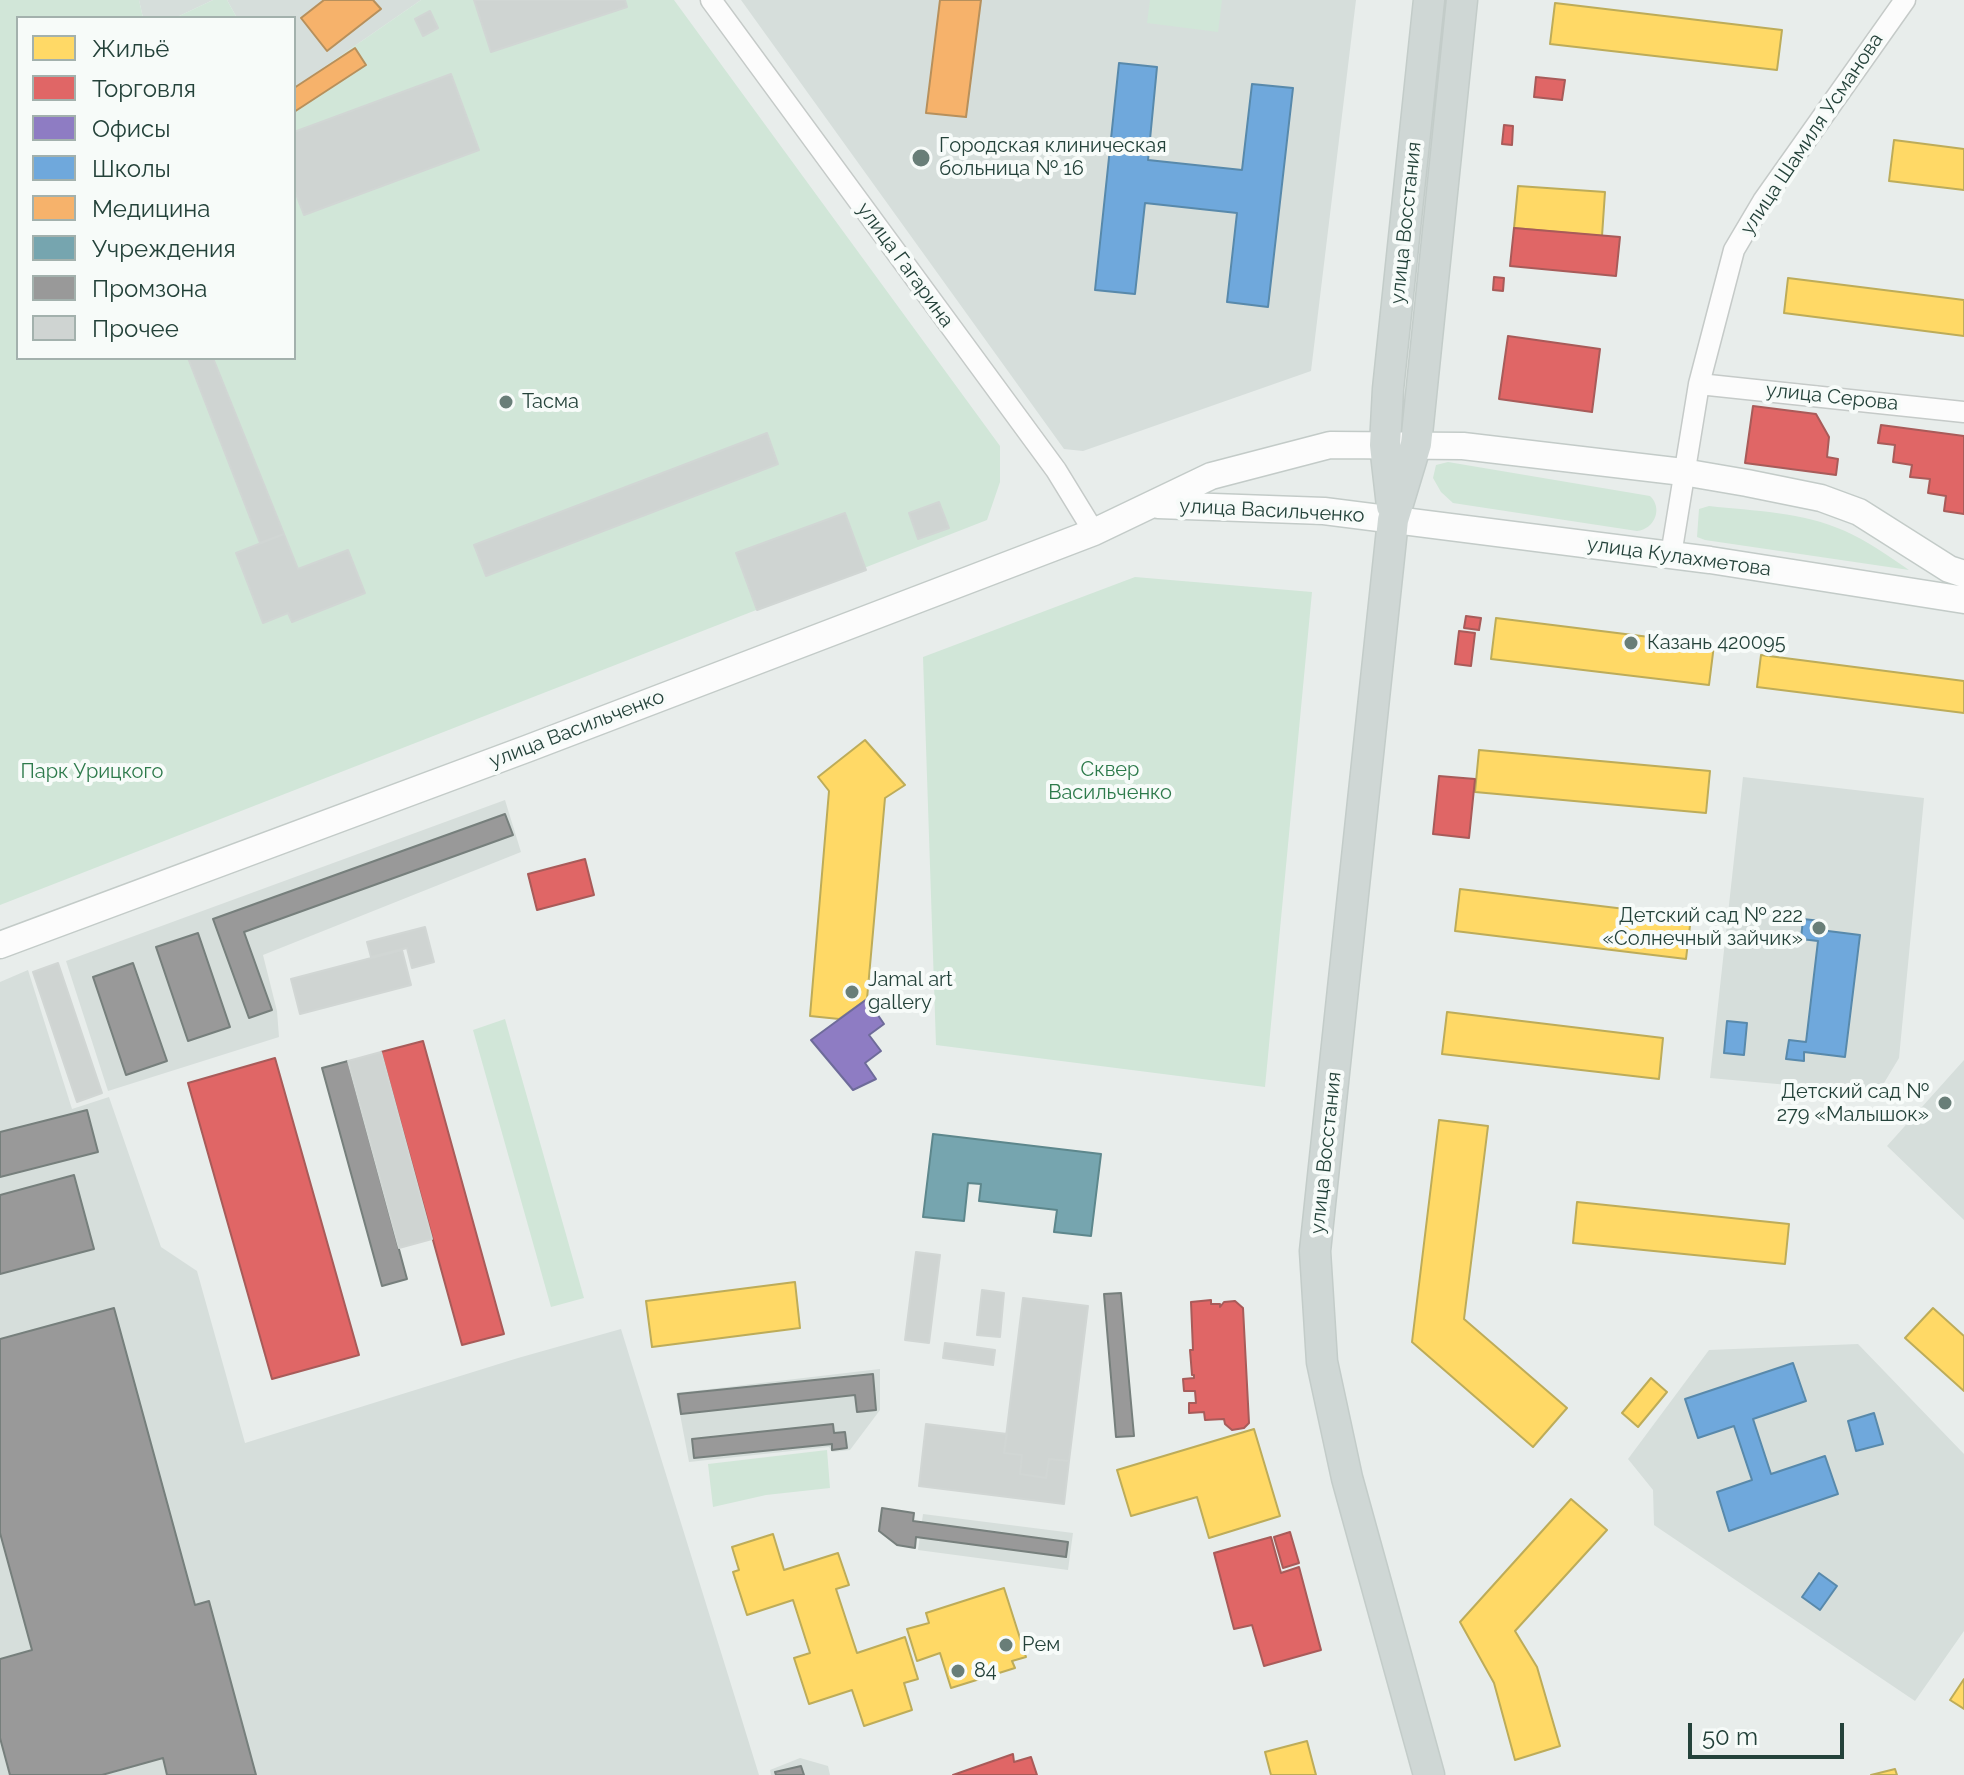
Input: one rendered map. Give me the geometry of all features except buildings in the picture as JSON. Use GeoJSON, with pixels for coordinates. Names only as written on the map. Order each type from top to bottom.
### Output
{"type":"FeatureCollection","features":[{"type":"Feature","properties":{"kind":"main road","name":"улица Восстания"},"geometry":{"type":"LineString","coordinates":[[1393,520],[1385,445],[1388,389],[1429,0]]}},
{"type":"Feature","properties":{"kind":"main road","name":"улица Восстания"},"geometry":{"type":"LineString","coordinates":[[1429,1775],[1347,1478],[1322,1362],[1315,1251],[1393,520],[1416,444],[1462,0]]}},
{"type":"Feature","properties":{"kind":"main road","name":"улица Васильченко"},"geometry":{"type":"LineString","coordinates":[[0,945],[1094,532],[1211,476],[1330,445],[1385,445]]}},
{"type":"Feature","properties":{"kind":"main road"},"geometry":{"type":"LineString","coordinates":[[1385,445],[1463,446],[1683,472],[1821,498],[1859,512],[1949,569],[1964,574]]}},
{"type":"Feature","properties":{"kind":"main road","name":"улица Васильченко"},"geometry":{"type":"LineString","coordinates":[[1150,504],[1303,509],[1393,520]]}},
{"type":"Feature","properties":{"kind":"main road","name":"улица Кулахметова"},"geometry":{"type":"LineString","coordinates":[[1393,520],[1671,555],[1964,600]]}},
{"type":"Feature","properties":{"kind":"street","name":"улица Гагарина"},"geometry":{"type":"LineString","coordinates":[[711,0],[1056,470],[1094,532]]}},
{"type":"Feature","properties":{"kind":"street","name":"улица Шамиля Усманова"},"geometry":{"type":"LineString","coordinates":[[1671,555],[1699,384],[1734,250],[1763,201],[1905,0]]}},
{"type":"Feature","properties":{"kind":"street","name":"улица Серова"},"geometry":{"type":"LineString","coordinates":[[1699,384],[1964,412]]}},
{"type":"Feature","properties":{"kind":"shaded area"},"geometry":{"type":"Polygon","coordinates":[[[139,0],[213,0],[179,16],[143,16],[139,0]]]}},
{"type":"Feature","properties":{"kind":"shaded area"},"geometry":{"type":"Polygon","coordinates":[[[227,0],[421,0],[296,87],[296,16],[236,16],[227,0]]]}},
{"type":"Feature","properties":{"kind":"shaded area"},"geometry":{"type":"Polygon","coordinates":[[[741,0],[1356,0],[1311,371],[1083,451],[1064,449],[741,0]]]}},
{"type":"Feature","properties":{"kind":"shaded area","name":"Детский сад № 222 «Солнечный зайчик»"},"geometry":{"type":"Polygon","coordinates":[[[1743,777],[1924,798],[1899,1058],[1878,1093],[1710,1078],[1743,777]]]}},
{"type":"Feature","properties":{"kind":"shaded area"},"geometry":{"type":"Polygon","coordinates":[[[505,800],[521,852],[263,955],[277,1011],[279,1037],[108,1091],[66,961],[505,800]]]}},
{"type":"Feature","properties":{"kind":"shaded area"},"geometry":{"type":"Polygon","coordinates":[[[28,970],[72,1109],[109,1097],[161,1247],[197,1271],[245,1443],[621,1329],[759,1775],[0,1775],[0,982],[28,970]]]}},
{"type":"Feature","properties":{"kind":"shaded area","name":"Детский сад № 279 «Малышок»"},"geometry":{"type":"Polygon","coordinates":[[[1964,1060],[1964,1220],[1887,1146],[1964,1060]]]}},
{"type":"Feature","properties":{"kind":"shaded area"},"geometry":{"type":"Polygon","coordinates":[[[1858,1344],[1964,1454],[1964,1631],[1915,1701],[1654,1525],[1653,1490],[1628,1459],[1709,1350],[1858,1344]]]}},
{"type":"Feature","properties":{"kind":"shaded area"},"geometry":{"type":"Polygon","coordinates":[[[880,1369],[880,1410],[850,1450],[832,1452],[829,1447],[689,1462],[676,1393],[880,1369]]]}},
{"type":"Feature","properties":{"kind":"shaded area"},"geometry":{"type":"Polygon","coordinates":[[[923,1514],[1073,1533],[1068,1570],[918,1550],[923,1514]]]}},
{"type":"Feature","properties":{"kind":"shaded area"},"geometry":{"type":"Polygon","coordinates":[[[800,1758],[828,1766],[830,1775],[771,1775],[770,1770],[800,1758]]]}},
{"type":"Feature","properties":{"kind":"green space","name":"Тасма"},"geometry":{"type":"Polygon","coordinates":[[[0,0],[139,0],[143,16],[16,16],[16,360],[296,360],[296,87],[421,0],[674,0],[1000,446],[1000,482],[987,520],[0,905],[0,0]]]}},
{"type":"Feature","properties":{"kind":"green space"},"geometry":{"type":"Polygon","coordinates":[[[213,0],[227,0],[236,16],[179,16],[213,0]]]}},
{"type":"Feature","properties":{"kind":"green space"},"geometry":{"type":"Polygon","coordinates":[[[1150,0],[1222,0],[1218,32],[1147,23],[1150,0]]]}},
{"type":"Feature","properties":{"kind":"green space"},"geometry":{"type":"Polygon","coordinates":[[[1448,462],[1650,496],[1656,506],[1655,517],[1648,526],[1637,531],[1453,503],[1441,492],[1433,478],[1436,465],[1448,462]]]}},
{"type":"Feature","properties":{"kind":"green space"},"geometry":{"type":"Polygon","coordinates":[[[1709,506],[1778,513],[1829,525],[1861,539],[1909,570],[1705,540],[1697,537],[1699,509],[1709,506]]]}},
{"type":"Feature","properties":{"kind":"green space","name":"Сквер Васильченко"},"geometry":{"type":"Polygon","coordinates":[[[1135,577],[1312,592],[1265,1087],[936,1045],[923,657],[1135,577]]]}},
{"type":"Feature","properties":{"kind":"green space"},"geometry":{"type":"Polygon","coordinates":[[[505,1019],[584,1298],[551,1307],[473,1030],[505,1019]]]}},
{"type":"Feature","properties":{"kind":"green space"},"geometry":{"type":"Polygon","coordinates":[[[827,1450],[830,1488],[766,1495],[713,1507],[708,1464],[827,1450]]]}},
{"type":"Feature","properties":{"kind":"place","name":"Городская клиническая больница № 16"},"geometry":{"type":"Point","coordinates":[921,158]}},
{"type":"Feature","properties":{"kind":"place","name":"Тасма"},"geometry":{"type":"Point","coordinates":[506,402]}},
{"type":"Feature","properties":{"kind":"place","name":"Казань 420095"},"geometry":{"type":"Point","coordinates":[1631,643]}},
{"type":"Feature","properties":{"kind":"place","name":"Детский сад № 222 «Солнечный зайчик»"},"geometry":{"type":"Point","coordinates":[1819,928]}},
{"type":"Feature","properties":{"kind":"place","name":"Jamal art gallery"},"geometry":{"type":"Point","coordinates":[852,992]}},
{"type":"Feature","properties":{"kind":"place","name":"Детский сад № 279 «Малышок»"},"geometry":{"type":"Point","coordinates":[1945,1103]}},
{"type":"Feature","properties":{"kind":"place","name":"Рем"},"geometry":{"type":"Point","coordinates":[1006,1645]}},
{"type":"Feature","properties":{"kind":"place","name":"84"},"geometry":{"type":"Point","coordinates":[958,1671]}},
{"type":"Feature","properties":{"kind":"park label","name":"Парк Урицкого"},"geometry":{"type":"Point","coordinates":[92,772]}}]}
